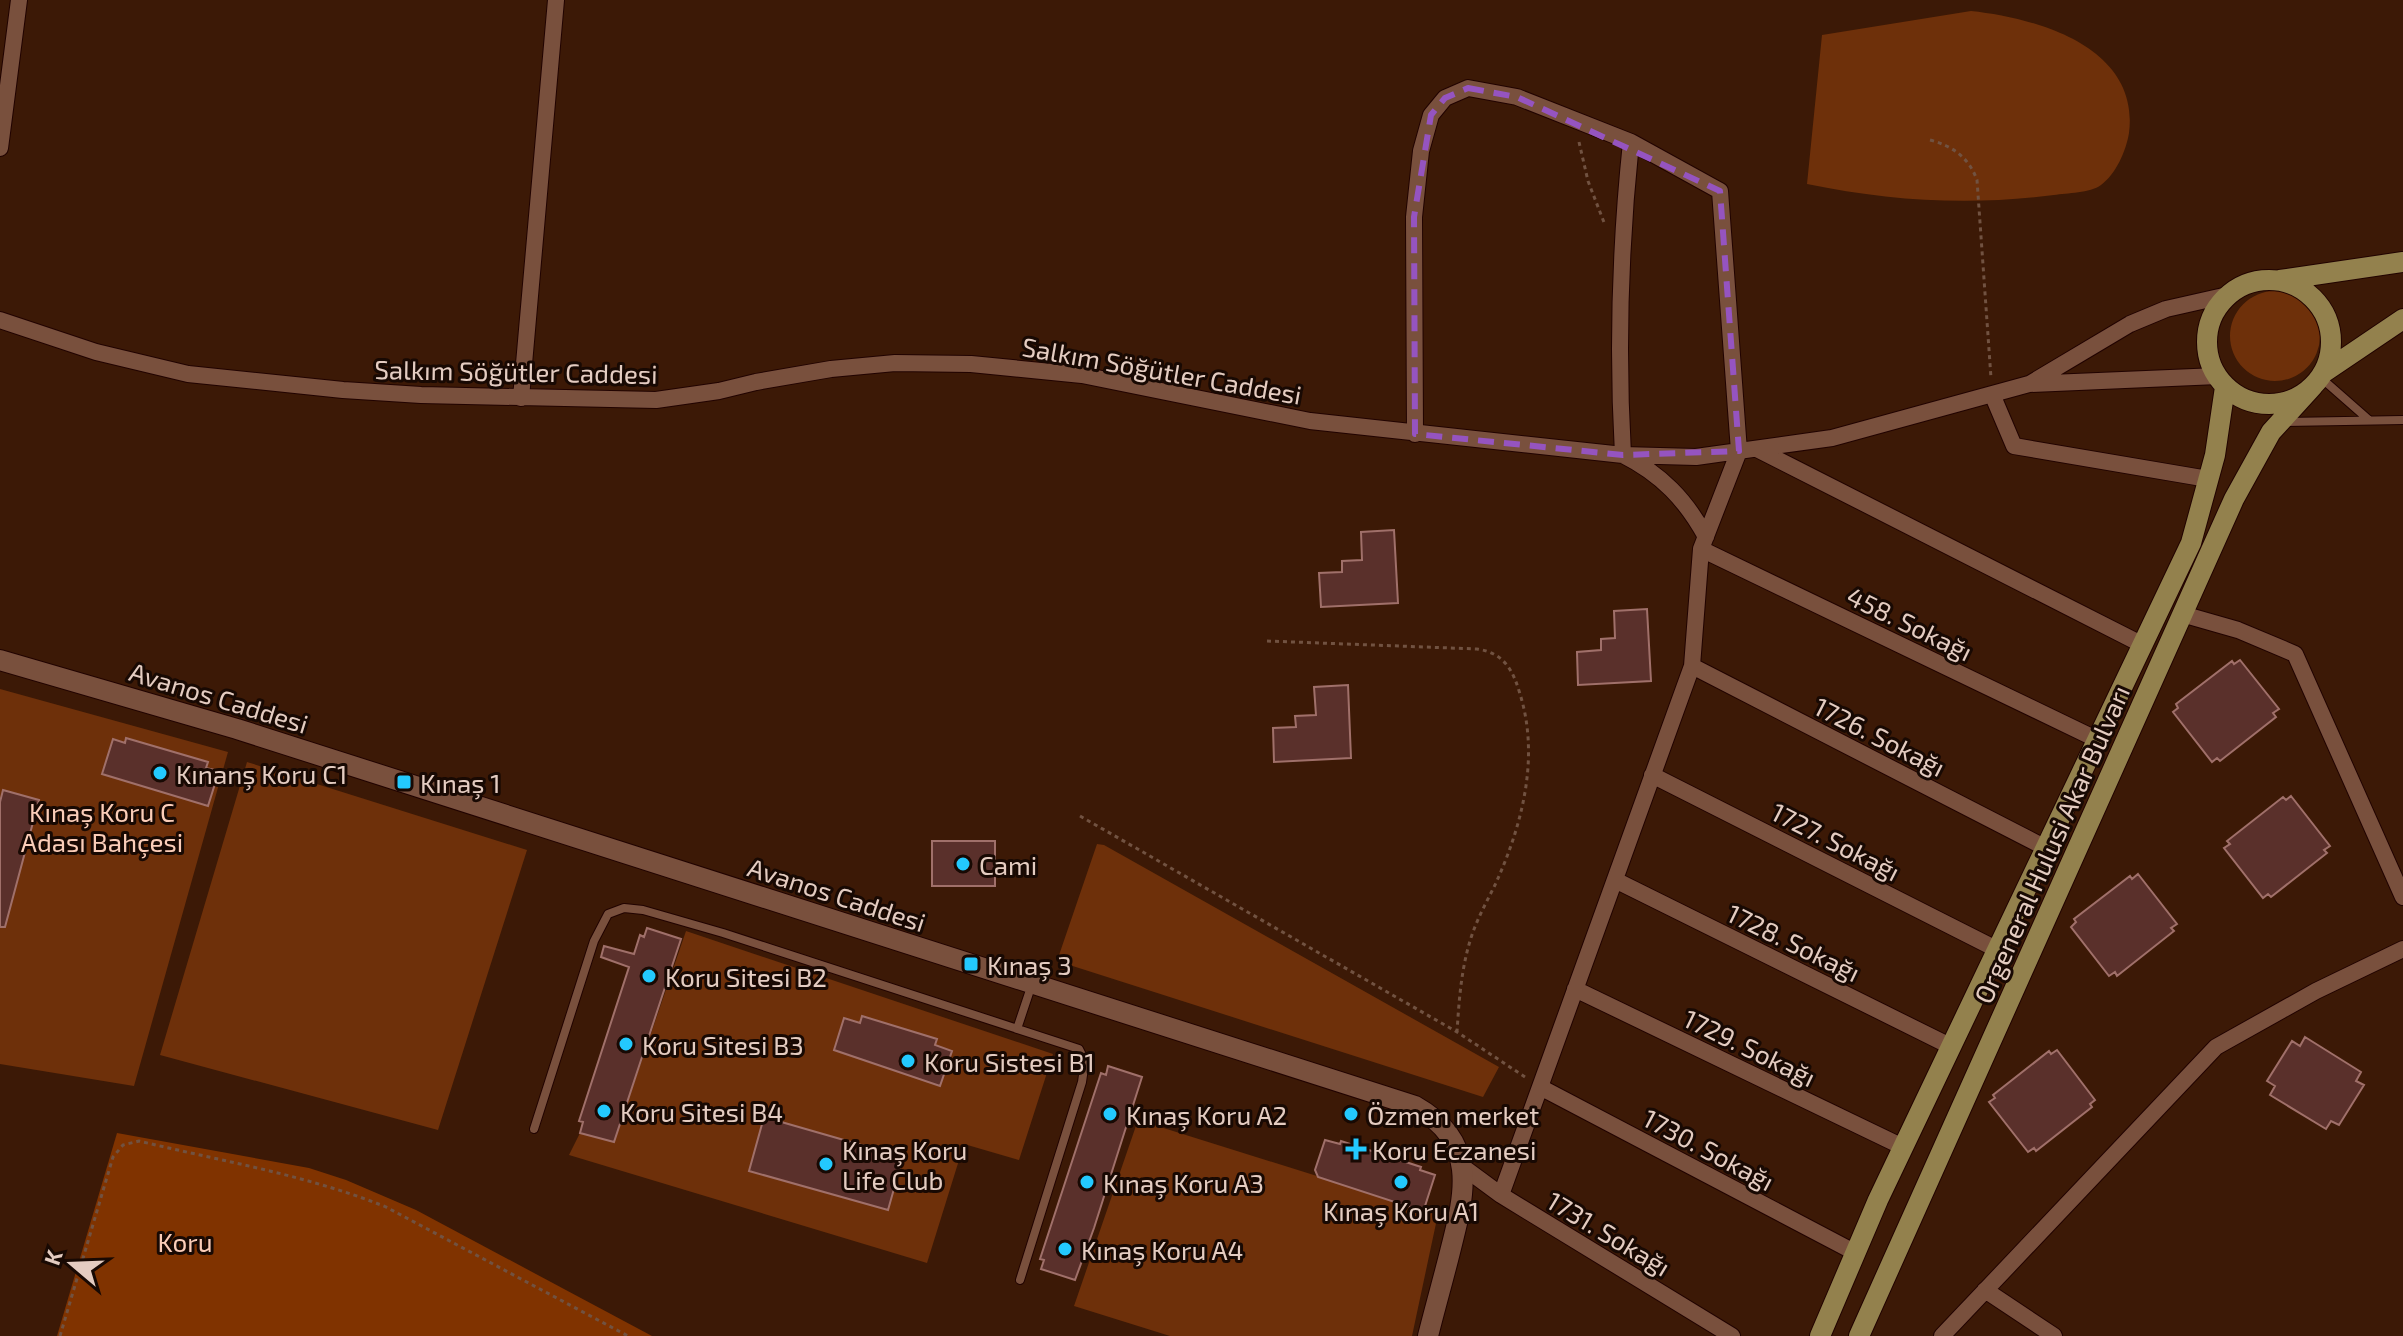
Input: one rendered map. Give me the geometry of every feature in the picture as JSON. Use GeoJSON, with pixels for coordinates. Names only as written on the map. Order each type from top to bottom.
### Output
{"type":"FeatureCollection","features":[{"type":"Feature","properties":{"kind":"main road"},"geometry":{"type":"LineString","coordinates":[[2277,280],[2309,294],[2324,315],[2331,339],[2329,357],[2318,379],[2300,396],[2269,405],[2253,403],[2238,397],[2221,382],[2207,351],[2208,330],[2215,311],[2228,295],[2251,283],[2403,262]]}},
{"type":"Feature","properties":{"kind":"main road","name":"Orgeneral Hulusi Akar Bulvarı"},"geometry":{"type":"LineString","coordinates":[[1859,1336],[2234,499],[2279,422],[2318,379],[2403,319]]}},
{"type":"Feature","properties":{"kind":"main road","name":"Orgeneral Hulusi Akar Bulvarı"},"geometry":{"type":"LineString","coordinates":[[1820,1336],[1903,1147],[2191,543],[2215,455],[2221,382]]}},
{"type":"Feature","properties":{"kind":"street"},"geometry":{"type":"LineString","coordinates":[[0,148],[19,0]]}},
{"type":"Feature","properties":{"kind":"street"},"geometry":{"type":"LineString","coordinates":[[521,398],[556,0]]}},
{"type":"Feature","properties":{"kind":"street"},"geometry":{"type":"LineString","coordinates":[[1415,434],[1414,217],[1423,138],[1431,115],[1445,98],[1468,88],[1517,97],[1631,142],[1720,191],[1739,451],[1703,543],[1692,666],[1501,1195]]}},
{"type":"Feature","properties":{"kind":"street"},"geometry":{"type":"LineString","coordinates":[[1631,142],[1621,253],[1619,342],[1623,455],[1641,464],[1673,489],[1691,512],[1703,543]]}},
{"type":"Feature","properties":{"kind":"street","name":"Salkım Söğütler Caddesi"},"geometry":{"type":"LineString","coordinates":[[2029,384],[2130,324],[2166,309],[2228,295]]}},
{"type":"Feature","properties":{"kind":"street","name":"Salkım Söğütler Caddesi"},"geometry":{"type":"LineString","coordinates":[[0,320],[96,352],[188,374],[343,390],[656,400],[831,369],[895,363],[971,364],[1067,373],[1310,421],[1623,455],[1696,457],[1832,438],[2029,384],[2221,382]]}},
{"type":"Feature","properties":{"kind":"street"},"geometry":{"type":"LineString","coordinates":[[1992,394],[2014,446],[2208,479]]}},
{"type":"Feature","properties":{"kind":"street"},"geometry":{"type":"LineString","coordinates":[[1757,449],[2143,645]]}},
{"type":"Feature","properties":{"kind":"street","name":"458. Sokağı"},"geometry":{"type":"LineString","coordinates":[[1703,543],[2098,740]]}},
{"type":"Feature","properties":{"kind":"street"},"geometry":{"type":"LineString","coordinates":[[2182,614],[2238,630],[2295,654],[2403,897]]}},
{"type":"Feature","properties":{"kind":"street","name":"Avanos Caddesi"},"geometry":{"type":"LineString","coordinates":[[0,660],[237,729],[1415,1106],[1447,1132],[1463,1167],[1460,1215],[1428,1336]]}},
{"type":"Feature","properties":{"kind":"street","name":"1726. Sokağı"},"geometry":{"type":"LineString","coordinates":[[1692,666],[2046,848]]}},
{"type":"Feature","properties":{"kind":"street","name":"1727. Sokağı"},"geometry":{"type":"LineString","coordinates":[[1652,775],[1998,950]]}},
{"type":"Feature","properties":{"kind":"street","name":"1728. Sokağı"},"geometry":{"type":"LineString","coordinates":[[1615,880],[1952,1047]]}},
{"type":"Feature","properties":{"kind":"street"},"geometry":{"type":"LineString","coordinates":[[1942,1336],[2216,1047],[2316,991],[2403,949]]}},
{"type":"Feature","properties":{"kind":"street","name":"1729. Sokağı"},"geometry":{"type":"LineString","coordinates":[[1575,989],[1903,1147]]}},
{"type":"Feature","properties":{"kind":"street","name":"1730. Sokağı"},"geometry":{"type":"LineString","coordinates":[[1540,1087],[1856,1253]]}},
{"type":"Feature","properties":{"kind":"street","name":"1731. Sokağı"},"geometry":{"type":"LineString","coordinates":[[1463,1167],[1501,1195],[1732,1336]]}},
{"type":"Feature","properties":{"kind":"street"},"geometry":{"type":"LineString","coordinates":[[1985,1290],[2054,1336]]}},
{"type":"Feature","properties":{"kind":"lane"},"geometry":{"type":"LineString","coordinates":[[2318,379],[2369,420]]}},
{"type":"Feature","properties":{"kind":"lane"},"geometry":{"type":"LineString","coordinates":[[2279,422],[2403,420]]}},
{"type":"Feature","properties":{"kind":"lane"},"geometry":{"type":"LineString","coordinates":[[534,1129],[594,941],[608,914],[624,908],[643,910],[723,933],[1079,1049],[1085,1061],[1082,1082],[1020,1280]]}},
{"type":"Feature","properties":{"kind":"lane"},"geometry":{"type":"LineString","coordinates":[[1017,1029],[1032,983]]}},
{"type":"Feature","properties":{"kind":"path"},"geometry":{"type":"LineString","coordinates":[[1577,121],[1588,181],[1621,253]]}},
{"type":"Feature","properties":{"kind":"path"},"geometry":{"type":"LineString","coordinates":[[1930,140],[1959,152],[1977,180],[1992,394]]}},
{"type":"Feature","properties":{"kind":"path"},"geometry":{"type":"LineString","coordinates":[[1267,641],[1477,649],[1497,655],[1512,670],[1526,717],[1527,780],[1523,805],[1506,859],[1471,938],[1460,984],[1457,1032]]}},
{"type":"Feature","properties":{"kind":"path"},"geometry":{"type":"LineString","coordinates":[[1080,816],[1457,1032],[1540,1087]]}},
{"type":"Feature","properties":{"kind":"path"},"geometry":{"type":"LineString","coordinates":[[60,1336],[113,1157],[123,1145],[139,1141],[307,1181],[366,1199],[628,1336]]}},
{"type":"Feature","properties":{"kind":"highlighted area"},"geometry":{"type":"Polygon","coordinates":[[[1468,88],[1517,97],[1720,191],[1739,451],[1623,455],[1415,434],[1414,217],[1431,115],[1445,98],[1468,88]]]}},
{"type":"Feature","properties":{"kind":"green space"},"geometry":{"type":"Polygon","coordinates":[[[1971,11],[2025,21],[2053,30],[2079,42],[2101,58],[2118,79],[2128,103],[2129,133],[2120,162],[2111,175],[2096,188],[2078,192],[1961,201],[1899,198],[1807,184],[1822,35],[1971,11]]]}},
{"type":"Feature","properties":{"kind":"green space"},"geometry":{"type":"Polygon","coordinates":[[[2275,291],[2292,295],[2307,304],[2316,319],[2320,336],[2316,353],[2307,368],[2292,377],[2275,381],[2258,377],[2243,368],[2234,353],[2230,336],[2234,319],[2243,304],[2258,295],[2275,291]]]}},
{"type":"Feature","properties":{"kind":"green space","name":"Kınaş Koru C Adası Bahçesi"},"geometry":{"type":"Polygon","coordinates":[[[0,689],[228,752],[134,1086],[0,1064],[0,689]]]}},
{"type":"Feature","properties":{"kind":"green space"},"geometry":{"type":"Polygon","coordinates":[[[247,762],[527,850],[438,1130],[160,1055],[247,762]]]}},
{"type":"Feature","properties":{"kind":"green space"},"geometry":{"type":"Polygon","coordinates":[[[1097,844],[1104,845],[1499,1067],[1483,1097],[1057,961],[1097,844]]]}},
{"type":"Feature","properties":{"kind":"green space"},"geometry":{"type":"Polygon","coordinates":[[[686,931],[1053,1054],[1019,1160],[964,1144],[927,1263],[569,1155],[580,1133],[614,1142],[686,931]]]}},
{"type":"Feature","properties":{"kind":"green space"},"geometry":{"type":"Polygon","coordinates":[[[1138,1120],[1438,1214],[1412,1336],[1170,1336],[1074,1306],[1138,1120]]]}},
{"type":"Feature","properties":{"kind":"green space","name":"Koru"},"geometry":{"type":"Polygon","coordinates":[[[117,1133],[309,1168],[346,1180],[416,1210],[652,1336],[57,1336],[117,1133]]]}},
{"type":"Feature","properties":{"kind":"building"},"geometry":{"type":"Polygon","coordinates":[[[1394,530],[1398,603],[1321,607],[1319,573],[1342,572],[1342,561],[1362,560],[1361,532],[1394,530]]]}},
{"type":"Feature","properties":{"kind":"building"},"geometry":{"type":"Polygon","coordinates":[[[1647,609],[1651,681],[1578,685],[1577,652],[1601,650],[1601,639],[1615,638],[1614,611],[1647,609]]]}},
{"type":"Feature","properties":{"kind":"building"},"geometry":{"type":"Polygon","coordinates":[[[2240,660],[2279,709],[2273,713],[2276,717],[2220,761],[2217,758],[2212,762],[2173,712],[2178,708],[2176,704],[2232,661],[2234,664],[2240,660]]]}},
{"type":"Feature","properties":{"kind":"building"},"geometry":{"type":"Polygon","coordinates":[[[1348,685],[1351,758],[1274,762],[1273,728],[1296,727],[1295,716],[1316,715],[1314,687],[1348,685]]]}},
{"type":"Feature","properties":{"kind":"building","name":"Kınanş Koru C1"},"geometry":{"type":"Polygon","coordinates":[[[126,738],[208,762],[206,768],[219,771],[208,806],[102,774],[113,739],[125,743],[126,738]]]}},
{"type":"Feature","properties":{"kind":"building"},"geometry":{"type":"Polygon","coordinates":[[[3,790],[39,800],[5,927],[0,927],[0,802],[3,790]]]}},
{"type":"Feature","properties":{"kind":"building"},"geometry":{"type":"Polygon","coordinates":[[[2291,796],[2330,846],[2324,850],[2327,853],[2271,897],[2268,894],[2263,898],[2224,848],[2230,844],[2227,841],[2283,797],[2286,800],[2291,796]]]}},
{"type":"Feature","properties":{"kind":"building","name":"Cami"},"geometry":{"type":"Polygon","coordinates":[[[932,841],[995,841],[995,886],[932,886],[932,841]]]}},
{"type":"Feature","properties":{"kind":"building"},"geometry":{"type":"Polygon","coordinates":[[[2138,874],[2177,924],[2171,928],[2174,931],[2117,976],[2115,972],[2109,976],[2071,927],[2076,922],[2074,919],[2130,876],[2132,879],[2138,874]]]}},
{"type":"Feature","properties":{"kind":"building"},"geometry":{"type":"Polygon","coordinates":[[[647,928],[681,939],[614,1142],[580,1133],[583,1122],[579,1121],[629,967],[601,957],[604,946],[634,954],[640,935],[644,937],[647,928]]]}},
{"type":"Feature","properties":{"kind":"building","name":"Koru Sistesi B1"},"geometry":{"type":"Polygon","coordinates":[[[862,1016],[937,1039],[935,1045],[952,1051],[940,1086],[834,1050],[844,1018],[860,1023],[862,1016]]]}},
{"type":"Feature","properties":{"kind":"building"},"geometry":{"type":"Polygon","coordinates":[[[2305,1037],[2361,1072],[2356,1081],[2364,1085],[2339,1125],[2331,1121],[2326,1129],[2270,1095],[2275,1086],[2267,1081],[2292,1041],[2300,1046],[2305,1037]]]}},
{"type":"Feature","properties":{"kind":"building"},"geometry":{"type":"Polygon","coordinates":[[[2057,1050],[2095,1100],[2090,1104],[2092,1107],[2036,1151],[2034,1148],[2028,1152],[1989,1102],[1995,1098],[1993,1095],[2049,1051],[2051,1054],[2057,1050]]]}},
{"type":"Feature","properties":{"kind":"building"},"geometry":{"type":"Polygon","coordinates":[[[1108,1066],[1142,1077],[1075,1280],[1041,1269],[1044,1260],[1040,1259],[1101,1073],[1106,1075],[1108,1066]]]}},
{"type":"Feature","properties":{"kind":"building","name":"Kınaş Koru Life Club"},"geometry":{"type":"Polygon","coordinates":[[[764,1117],[903,1157],[888,1210],[749,1171],[764,1117]]]}},
{"type":"Feature","properties":{"kind":"building"},"geometry":{"type":"Polygon","coordinates":[[[1325,1140],[1340,1144],[1341,1141],[1421,1167],[1420,1170],[1435,1175],[1425,1206],[1419,1210],[1318,1177],[1315,1170],[1325,1140]]]}},
{"type":"Feature","properties":{"kind":"place","name":"Kınanş Koru C1"},"geometry":{"type":"Point","coordinates":[160,773]}},
{"type":"Feature","properties":{"kind":"place","name":"Kınaş 1"},"geometry":{"type":"Point","coordinates":[404,782]}},
{"type":"Feature","properties":{"kind":"place","name":"Cami"},"geometry":{"type":"Point","coordinates":[963,864]}},
{"type":"Feature","properties":{"kind":"place","name":"Kınaş 3"},"geometry":{"type":"Point","coordinates":[971,964]}},
{"type":"Feature","properties":{"kind":"place","name":"Koru Sitesi B2"},"geometry":{"type":"Point","coordinates":[649,976]}},
{"type":"Feature","properties":{"kind":"place","name":"Koru Sitesi B3"},"geometry":{"type":"Point","coordinates":[626,1044]}},
{"type":"Feature","properties":{"kind":"place","name":"Koru Sistesi B1"},"geometry":{"type":"Point","coordinates":[908,1061]}},
{"type":"Feature","properties":{"kind":"place","name":"Koru Sitesi B4"},"geometry":{"type":"Point","coordinates":[604,1111]}},
{"type":"Feature","properties":{"kind":"place","name":"Kınaş Koru A2"},"geometry":{"type":"Point","coordinates":[1110,1114]}},
{"type":"Feature","properties":{"kind":"place","name":"Özmen merket"},"geometry":{"type":"Point","coordinates":[1351,1114]}},
{"type":"Feature","properties":{"kind":"place","name":"Koru Eczanesi"},"geometry":{"type":"Point","coordinates":[1356,1149]}},
{"type":"Feature","properties":{"kind":"place","name":"Kınaş Koru Life Club"},"geometry":{"type":"Point","coordinates":[826,1164]}},
{"type":"Feature","properties":{"kind":"place","name":"Kınaş Koru A3"},"geometry":{"type":"Point","coordinates":[1087,1182]}},
{"type":"Feature","properties":{"kind":"place","name":"Kınaş Koru A1"},"geometry":{"type":"Point","coordinates":[1401,1182]}},
{"type":"Feature","properties":{"kind":"place","name":"Kınaş Koru A4"},"geometry":{"type":"Point","coordinates":[1065,1249]}}]}
